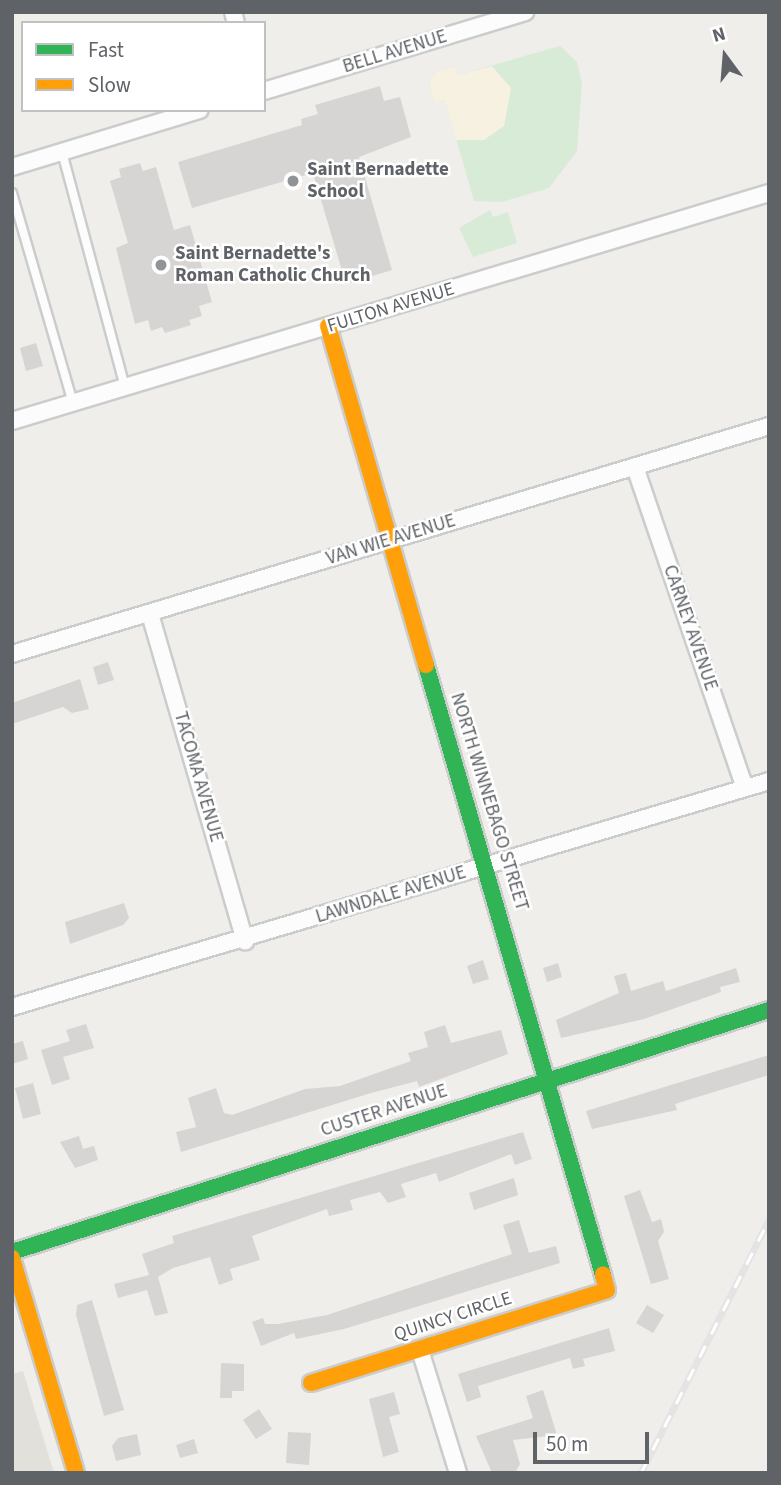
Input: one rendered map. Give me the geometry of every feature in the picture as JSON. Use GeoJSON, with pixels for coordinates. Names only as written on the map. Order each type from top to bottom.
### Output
{"type":"FeatureCollection","features":[{"type":"Feature","properties":{"kind":"street","name":"BELL AVENUE"},"geometry":{"type":"LineString","coordinates":[[266,90],[525,12]]}},
{"type":"Feature","properties":{"kind":"street"},"geometry":{"type":"LineString","coordinates":[[12,167],[193,112]]}},
{"type":"Feature","properties":{"kind":"street","name":"FULTON AVENUE"},"geometry":{"type":"LineString","coordinates":[[12,421],[769,193]]}},
{"type":"Feature","properties":{"kind":"street","name":"NORTH WINNEBAGO STREET"},"geometry":{"type":"LineString","coordinates":[[328,327],[389,541],[488,864],[607,1290]]}},
{"type":"Feature","properties":{"kind":"street","name":"VAN WIE AVENUE"},"geometry":{"type":"LineString","coordinates":[[12,654],[769,426]]}},
{"type":"Feature","properties":{"kind":"street","name":"CARNEY AVENUE"},"geometry":{"type":"LineString","coordinates":[[635,467],[745,788]]}},
{"type":"Feature","properties":{"kind":"street","name":"TACOMA AVENUE"},"geometry":{"type":"LineString","coordinates":[[150,614],[245,941]]}},
{"type":"Feature","properties":{"kind":"street","name":"LAWNDALE AVENUE"},"geometry":{"type":"LineString","coordinates":[[12,1007],[245,941],[488,864],[769,781]]}},
{"type":"Feature","properties":{"kind":"street","name":"CUSTER AVENUE"},"geometry":{"type":"LineString","coordinates":[[12,1252],[769,1010]]}},
{"type":"Feature","properties":{"kind":"street"},"geometry":{"type":"LineString","coordinates":[[12,1258],[76,1473]]}},
{"type":"Feature","properties":{"kind":"street","name":"QUINCY CIRCLE"},"geometry":{"type":"LineString","coordinates":[[311,1383],[607,1290]]}},
{"type":"Feature","properties":{"kind":"street"},"geometry":{"type":"LineString","coordinates":[[420,1350],[457,1473]]}},
{"type":"Feature","properties":{"kind":"lane"},"geometry":{"type":"LineString","coordinates":[[62,152],[125,387]]}},
{"type":"Feature","properties":{"kind":"lane"},"geometry":{"type":"LineString","coordinates":[[12,193],[73,403]]}},
{"type":"Feature","properties":{"kind":"shaded area"},"geometry":{"type":"Polygon","coordinates":[[[23,1371],[54,1473],[12,1473],[12,1374],[23,1371]]]}},
{"type":"Feature","properties":{"kind":"green space"},"geometry":{"type":"Polygon","coordinates":[[[560,46],[577,62],[582,83],[577,151],[549,188],[502,202],[474,201],[445,100],[434,102],[429,84],[437,71],[455,67],[458,75],[560,46]]]}},
{"type":"Feature","properties":{"kind":"green space"},"geometry":{"type":"Polygon","coordinates":[[[490,210],[493,217],[508,212],[517,243],[473,257],[459,228],[490,210]]]}},
{"type":"Feature","properties":{"kind":"sand"},"geometry":{"type":"Polygon","coordinates":[[[492,66],[511,88],[504,126],[484,140],[456,140],[445,100],[434,102],[429,84],[437,71],[455,67],[458,75],[492,66]]]}},
{"type":"Feature","properties":{"kind":"building"},"geometry":{"type":"Polygon","coordinates":[[[380,86],[384,101],[400,97],[411,137],[359,157],[392,270],[346,284],[313,173],[192,208],[178,162],[302,125],[301,119],[318,114],[315,105],[380,86]]]}},
{"type":"Feature","properties":{"kind":"building","name":"Saint Bernadette's Roman Catholic Church"},"geometry":{"type":"Polygon","coordinates":[[[140,163],[143,171],[156,167],[174,230],[190,225],[212,302],[199,306],[202,316],[189,320],[191,325],[165,333],[162,327],[151,331],[148,320],[135,324],[116,248],[128,243],[110,181],[121,177],[119,169],[140,163]]]}},
{"type":"Feature","properties":{"kind":"building"},"geometry":{"type":"Polygon","coordinates":[[[36,343],[43,366],[26,371],[20,348],[36,343]]]}},
{"type":"Feature","properties":{"kind":"building"},"geometry":{"type":"Polygon","coordinates":[[[108,662],[114,680],[98,685],[93,667],[108,662]]]}},
{"type":"Feature","properties":{"kind":"building"},"geometry":{"type":"Polygon","coordinates":[[[80,679],[89,709],[72,713],[63,707],[12,724],[12,703],[80,679]]]}},
{"type":"Feature","properties":{"kind":"building"},"geometry":{"type":"Polygon","coordinates":[[[124,903],[129,918],[123,925],[70,944],[65,922],[124,903]]]}},
{"type":"Feature","properties":{"kind":"building"},"geometry":{"type":"Polygon","coordinates":[[[483,960],[489,979],[473,984],[467,966],[483,960]]]}},
{"type":"Feature","properties":{"kind":"building"},"geometry":{"type":"Polygon","coordinates":[[[558,963],[562,977],[547,982],[543,968],[558,963]]]}},
{"type":"Feature","properties":{"kind":"building"},"geometry":{"type":"Polygon","coordinates":[[[736,968],[740,982],[720,987],[721,992],[644,1019],[561,1038],[556,1020],[619,993],[614,976],[626,973],[631,991],[663,981],[666,991],[736,968]]]}},
{"type":"Feature","properties":{"kind":"building"},"geometry":{"type":"Polygon","coordinates":[[[86,1024],[94,1048],[63,1057],[70,1079],[52,1085],[41,1050],[70,1041],[66,1030],[86,1024]]]}},
{"type":"Feature","properties":{"kind":"building"},"geometry":{"type":"Polygon","coordinates":[[[445,1025],[451,1043],[501,1030],[508,1054],[419,1087],[417,1081],[371,1093],[181,1152],[176,1132],[196,1127],[188,1098],[216,1088],[224,1113],[232,1115],[305,1089],[340,1086],[411,1061],[408,1053],[428,1047],[424,1032],[445,1025]]]}},
{"type":"Feature","properties":{"kind":"building"},"geometry":{"type":"Polygon","coordinates":[[[23,1041],[28,1059],[12,1064],[12,1044],[23,1041]]]}},
{"type":"Feature","properties":{"kind":"building"},"geometry":{"type":"Polygon","coordinates":[[[769,1055],[769,1075],[675,1104],[677,1110],[592,1129],[586,1111],[769,1055]]]}},
{"type":"Feature","properties":{"kind":"building"},"geometry":{"type":"Polygon","coordinates":[[[33,1083],[41,1114],[23,1119],[15,1088],[33,1083]]]}},
{"type":"Feature","properties":{"kind":"building"},"geometry":{"type":"Polygon","coordinates":[[[523,1132],[532,1159],[515,1165],[511,1154],[439,1182],[436,1173],[401,1184],[406,1197],[388,1203],[380,1192],[350,1200],[353,1210],[329,1216],[327,1209],[252,1236],[260,1260],[230,1269],[233,1280],[219,1285],[210,1257],[173,1268],[158,1277],[168,1313],[155,1316],[147,1290],[118,1298],[114,1284],[149,1275],[142,1254],[174,1243],[172,1236],[523,1132]]]}},
{"type":"Feature","properties":{"kind":"building"},"geometry":{"type":"Polygon","coordinates":[[[79,1136],[83,1149],[94,1146],[98,1160],[75,1168],[60,1142],[79,1136]]]}},
{"type":"Feature","properties":{"kind":"building"},"geometry":{"type":"Polygon","coordinates":[[[514,1178],[518,1195],[474,1210],[469,1193],[514,1178]]]}},
{"type":"Feature","properties":{"kind":"building"},"geometry":{"type":"Polygon","coordinates":[[[640,1190],[652,1222],[661,1219],[664,1232],[658,1241],[669,1279],[651,1284],[624,1196],[640,1190]]]}},
{"type":"Feature","properties":{"kind":"building"},"geometry":{"type":"Polygon","coordinates":[[[519,1220],[529,1253],[556,1246],[560,1263],[344,1329],[296,1339],[294,1333],[261,1346],[252,1322],[263,1318],[265,1324],[278,1324],[327,1315],[512,1254],[503,1225],[519,1220]]]}},
{"type":"Feature","properties":{"kind":"building"},"geometry":{"type":"Polygon","coordinates":[[[92,1300],[124,1410],[104,1416],[76,1315],[77,1305],[92,1300]]]}},
{"type":"Feature","properties":{"kind":"building"},"geometry":{"type":"Polygon","coordinates":[[[647,1305],[664,1315],[653,1333],[636,1323],[647,1305]]]}},
{"type":"Feature","properties":{"kind":"building"},"geometry":{"type":"Polygon","coordinates":[[[609,1328],[615,1351],[583,1359],[585,1366],[573,1369],[570,1358],[478,1386],[481,1397],[467,1402],[458,1374],[609,1328]]]}},
{"type":"Feature","properties":{"kind":"building"},"geometry":{"type":"Polygon","coordinates":[[[221,1363],[244,1364],[244,1391],[232,1391],[232,1398],[220,1398],[221,1363]]]}},
{"type":"Feature","properties":{"kind":"building"},"geometry":{"type":"Polygon","coordinates":[[[543,1390],[557,1435],[513,1440],[520,1464],[515,1473],[492,1473],[476,1436],[533,1418],[526,1396],[543,1390]]]}},
{"type":"Feature","properties":{"kind":"building"},"geometry":{"type":"Polygon","coordinates":[[[394,1392],[400,1414],[389,1417],[399,1452],[383,1457],[369,1399],[394,1392]]]}},
{"type":"Feature","properties":{"kind":"building"},"geometry":{"type":"Polygon","coordinates":[[[259,1409],[272,1429],[256,1439],[243,1420],[259,1409]]]}},
{"type":"Feature","properties":{"kind":"building"},"geometry":{"type":"Polygon","coordinates":[[[288,1432],[311,1433],[309,1465],[286,1463],[288,1432]]]}},
{"type":"Feature","properties":{"kind":"building"},"geometry":{"type":"Polygon","coordinates":[[[137,1434],[141,1455],[116,1461],[112,1446],[118,1438],[137,1434]]]}},
{"type":"Feature","properties":{"kind":"building"},"geometry":{"type":"Polygon","coordinates":[[[194,1439],[198,1453],[180,1458],[176,1445],[194,1439]]]}},
{"type":"Feature","properties":{"kind":"railway"},"geometry":{"type":"LineString","coordinates":[[641,1473],[769,1220]]}},
{"type":"Feature","properties":{"kind":"traffic: fast"},"geometry":{"type":"LineString","coordinates":[[426,665],[603,1275]]}},
{"type":"Feature","properties":{"kind":"traffic: fast"},"geometry":{"type":"LineString","coordinates":[[12,1252],[769,1010]]}},
{"type":"Feature","properties":{"kind":"traffic: slow"},"geometry":{"type":"LineString","coordinates":[[328,326],[426,665]]}},
{"type":"Feature","properties":{"kind":"traffic: slow"},"geometry":{"type":"LineString","coordinates":[[12,1258],[76,1473]]}},
{"type":"Feature","properties":{"kind":"traffic: slow"},"geometry":{"type":"LineString","coordinates":[[311,1383],[607,1290],[603,1275]]}},
{"type":"Feature","properties":{"kind":"place","name":"Saint Bernadette School"},"geometry":{"type":"Point","coordinates":[293,181]}},
{"type":"Feature","properties":{"kind":"place","name":"Saint Bernadette's Roman Catholic Church"},"geometry":{"type":"Point","coordinates":[161,265]}}]}
